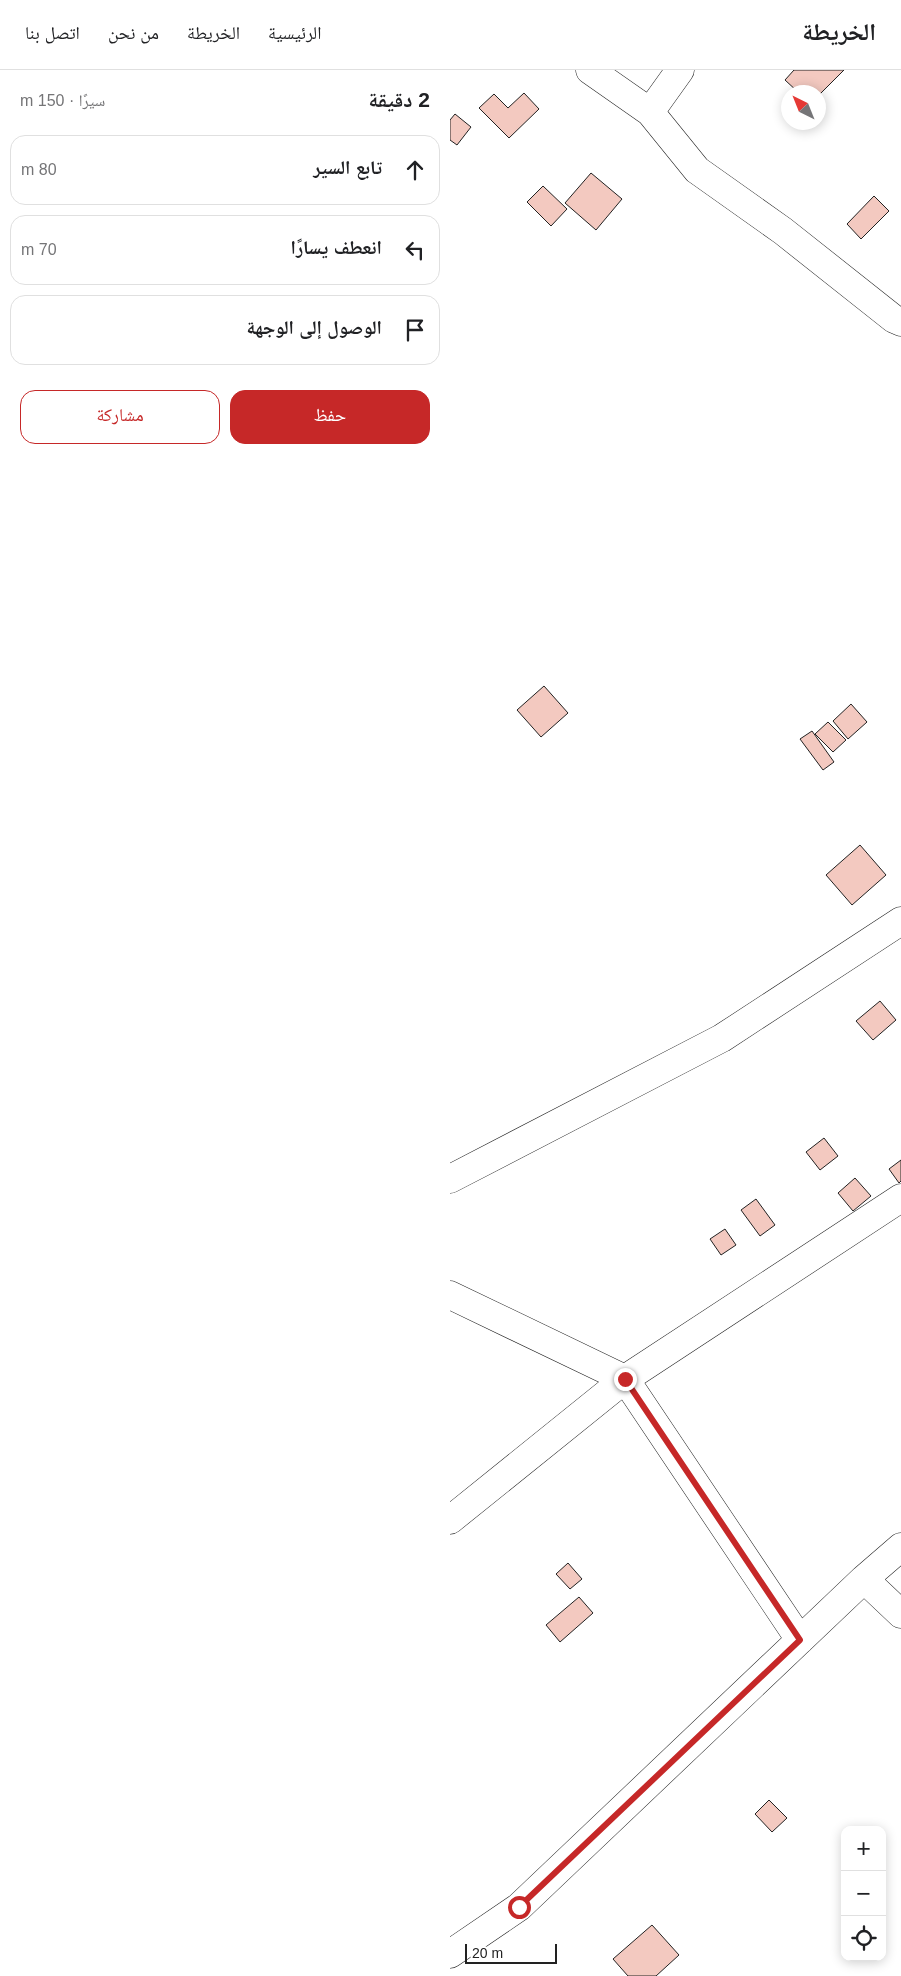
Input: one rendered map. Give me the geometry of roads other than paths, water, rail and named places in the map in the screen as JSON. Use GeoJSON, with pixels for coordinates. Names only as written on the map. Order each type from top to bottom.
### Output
{"type":"FeatureCollection","features":[{"type":"Feature","properties":{"kind":"street"},"geometry":{"type":"LineString","coordinates":[[590,70],[650,112],[697,170],[783,232],[901,322]]}},
{"type":"Feature","properties":{"kind":"street"},"geometry":{"type":"LineString","coordinates":[[650,112],[680,70]]}},
{"type":"Feature","properties":{"kind":"street"},"geometry":{"type":"LineString","coordinates":[[450,1179],[722,1038],[901,921]]}},
{"type":"Feature","properties":{"kind":"street"},"geometry":{"type":"LineString","coordinates":[[450,1520],[625,1379],[901,1198]]}},
{"type":"Feature","properties":{"kind":"street"},"geometry":{"type":"LineString","coordinates":[[450,1294],[625,1379],[800,1640]]}},
{"type":"Feature","properties":{"kind":"street"},"geometry":{"type":"LineString","coordinates":[[450,1954],[519,1907],[864,1579],[901,1547]]}},
{"type":"Feature","properties":{"kind":"street"},"geometry":{"type":"LineString","coordinates":[[864,1579],[901,1614]]}}]}
